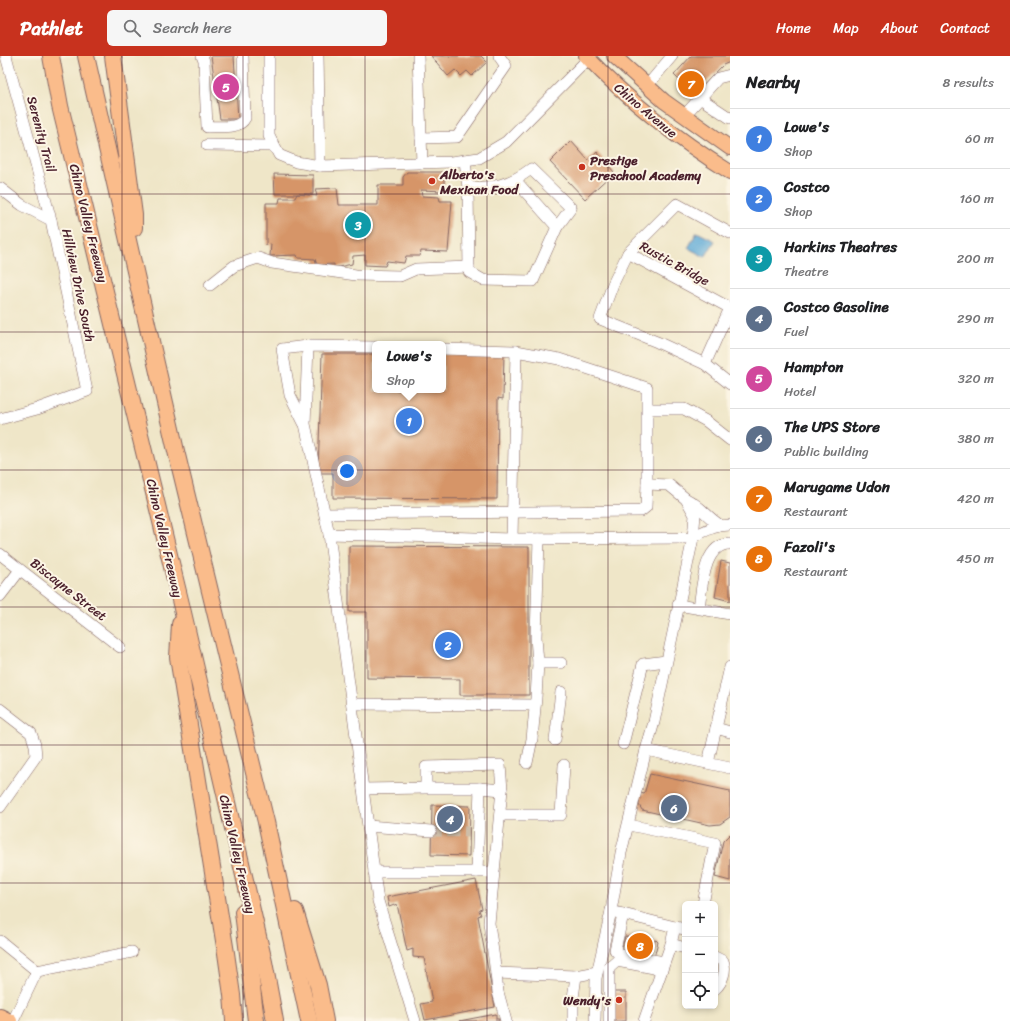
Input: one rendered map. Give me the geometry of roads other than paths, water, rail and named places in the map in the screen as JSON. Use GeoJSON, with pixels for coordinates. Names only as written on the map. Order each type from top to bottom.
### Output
{"type":"FeatureCollection","features":[{"type":"Feature","properties":{"kind":"highway","name":"Chino Valley Freeway"},"geometry":{"type":"LineString","coordinates":[[51,56],[60,106],[181,604],[264,962],[275,1021]]}},
{"type":"Feature","properties":{"kind":"highway"},"geometry":{"type":"LineString","coordinates":[[86,56],[176,450],[266,822],[309,1021]]}},
{"type":"Feature","properties":{"kind":"highway"},"geometry":{"type":"LineString","coordinates":[[113,56],[134,215],[132,253]]}},
{"type":"Feature","properties":{"kind":"highway"},"geometry":{"type":"LineString","coordinates":[[181,604],[178,657],[226,953],[234,1021]]}},
{"type":"Feature","properties":{"kind":"highway"},"geometry":{"type":"LineString","coordinates":[[266,822],[308,949],[325,1021]]}},
{"type":"Feature","properties":{"kind":"highway"},"geometry":{"type":"LineString","coordinates":[[235,839],[256,1021]]}},
{"type":"Feature","properties":{"kind":"main road","name":"Chino Avenue"},"geometry":{"type":"LineString","coordinates":[[614,56],[647,86],[684,116],[730,148]]}},
{"type":"Feature","properties":{"kind":"main road","name":"Chino Avenue"},"geometry":{"type":"LineString","coordinates":[[588,57],[632,100],[662,125],[730,172]]}},
{"type":"Feature","properties":{"kind":"main road"},"geometry":{"type":"LineString","coordinates":[[632,100],[647,86]]}},
{"type":"Feature","properties":{"kind":"main road"},"geometry":{"type":"LineString","coordinates":[[0,1016],[12,1021]]}},
{"type":"Feature","properties":{"kind":"street","name":"Serenity Trail"},"geometry":{"type":"LineString","coordinates":[[6,56],[51,220]]}},
{"type":"Feature","properties":{"kind":"street"},"geometry":{"type":"LineString","coordinates":[[202,56],[204,60],[207,126],[237,125],[242,123],[245,118],[243,56]]}},
{"type":"Feature","properties":{"kind":"street"},"geometry":{"type":"LineString","coordinates":[[269,56],[269,136],[279,155],[296,162],[320,166],[422,163],[479,158],[506,142],[588,57]]}},
{"type":"Feature","properties":{"kind":"street"},"geometry":{"type":"LineString","coordinates":[[318,56],[320,166]]}},
{"type":"Feature","properties":{"kind":"street"},"geometry":{"type":"LineString","coordinates":[[418,56],[422,163]]}},
{"type":"Feature","properties":{"kind":"street"},"geometry":{"type":"LineString","coordinates":[[421,138],[456,137],[506,66],[499,56]]}},
{"type":"Feature","properties":{"kind":"street"},"geometry":{"type":"LineString","coordinates":[[647,86],[672,56]]}},
{"type":"Feature","properties":{"kind":"street"},"geometry":{"type":"LineString","coordinates":[[684,116],[718,78],[730,75]]}},
{"type":"Feature","properties":{"kind":"street"},"geometry":{"type":"LineString","coordinates":[[700,98],[730,118]]}},
{"type":"Feature","properties":{"kind":"street"},"geometry":{"type":"LineString","coordinates":[[207,145],[274,146]]}},
{"type":"Feature","properties":{"kind":"street"},"geometry":{"type":"LineString","coordinates":[[465,160],[468,188],[469,272],[482,280],[533,281],[557,227],[571,208],[531,170],[515,180],[493,187],[468,188]]}},
{"type":"Feature","properties":{"kind":"street"},"geometry":{"type":"LineString","coordinates":[[515,180],[557,227]]}},
{"type":"Feature","properties":{"kind":"street","name":"Hillview Drive South"},"geometry":{"type":"LineString","coordinates":[[0,188],[22,205],[51,220],[87,391],[37,409],[0,419]]}},
{"type":"Feature","properties":{"kind":"street"},"geometry":{"type":"LineString","coordinates":[[729,230],[677,204],[628,253],[612,284],[600,319],[657,342],[704,364],[730,384]]}},
{"type":"Feature","properties":{"kind":"street","name":"Rustic Bridge"},"geometry":{"type":"LineString","coordinates":[[628,253],[730,308]]}},
{"type":"Feature","properties":{"kind":"street"},"geometry":{"type":"LineString","coordinates":[[210,285],[234,266],[258,258],[272,263],[356,275],[400,276],[416,268],[469,267]]}},
{"type":"Feature","properties":{"kind":"street"},"geometry":{"type":"LineString","coordinates":[[704,364],[730,308]]}},
{"type":"Feature","properties":{"kind":"street"},"geometry":{"type":"LineString","coordinates":[[305,424],[290,395],[282,349],[308,346],[372,347]]}},
{"type":"Feature","properties":{"kind":"street"},"geometry":{"type":"LineString","coordinates":[[308,346],[305,424],[329,534],[378,901],[415,1021]]}},
{"type":"Feature","properties":{"kind":"street"},"geometry":{"type":"LineString","coordinates":[[325,514],[513,511],[642,511],[646,507],[647,388],[559,359],[516,351],[446,349]]}},
{"type":"Feature","properties":{"kind":"street"},"geometry":{"type":"LineString","coordinates":[[512,538],[516,351]]}},
{"type":"Feature","properties":{"kind":"street"},"geometry":{"type":"LineString","coordinates":[[648,409],[684,409],[706,421],[730,440]]}},
{"type":"Feature","properties":{"kind":"street"},"geometry":{"type":"LineString","coordinates":[[647,484],[669,485],[686,499],[697,504],[713,521],[725,525]]}},
{"type":"Feature","properties":{"kind":"street"},"geometry":{"type":"LineString","coordinates":[[595,1021],[598,972],[621,853],[654,722],[693,538],[695,515],[686,499]]}},
{"type":"Feature","properties":{"kind":"street"},"geometry":{"type":"LineString","coordinates":[[329,534],[539,539],[693,538],[702,532],[725,525]]}},
{"type":"Feature","properties":{"kind":"street"},"geometry":{"type":"LineString","coordinates":[[527,763],[532,739],[538,663],[536,637],[539,539]]}},
{"type":"Feature","properties":{"kind":"street"},"geometry":{"type":"LineString","coordinates":[[699,608],[707,561],[712,552],[726,544],[730,544]]}},
{"type":"Feature","properties":{"kind":"street","name":"Biscayne Street"},"geometry":{"type":"LineString","coordinates":[[0,554],[120,647]]}},
{"type":"Feature","properties":{"kind":"street"},"geometry":{"type":"LineString","coordinates":[[0,596],[20,570]]}},
{"type":"Feature","properties":{"kind":"street"},"geometry":{"type":"LineString","coordinates":[[678,605],[730,614]]}},
{"type":"Feature","properties":{"kind":"street"},"geometry":{"type":"LineString","coordinates":[[623,744],[643,664],[666,661]]}},
{"type":"Feature","properties":{"kind":"street"},"geometry":{"type":"LineString","coordinates":[[538,663],[561,663]]}},
{"type":"Feature","properties":{"kind":"street"},"geometry":{"type":"LineString","coordinates":[[708,763],[729,673]]}},
{"type":"Feature","properties":{"kind":"street"},"geometry":{"type":"LineString","coordinates":[[555,740],[561,692]]}},
{"type":"Feature","properties":{"kind":"street"},"geometry":{"type":"LineString","coordinates":[[352,704],[535,705]]}},
{"type":"Feature","properties":{"kind":"street"},"geometry":{"type":"LineString","coordinates":[[0,710],[30,733],[36,745],[36,756],[0,807]]}},
{"type":"Feature","properties":{"kind":"street"},"geometry":{"type":"LineString","coordinates":[[716,728],[730,732]]}},
{"type":"Feature","properties":{"kind":"street"},"geometry":{"type":"LineString","coordinates":[[646,750],[730,768]]}},
{"type":"Feature","properties":{"kind":"street"},"geometry":{"type":"LineString","coordinates":[[426,788],[426,767],[500,765],[502,790],[489,923],[498,992],[506,1021]]}},
{"type":"Feature","properties":{"kind":"street"},"geometry":{"type":"LineString","coordinates":[[500,815],[561,815],[564,765]]}},
{"type":"Feature","properties":{"kind":"street"},"geometry":{"type":"LineString","coordinates":[[363,789],[480,788],[502,790]]}},
{"type":"Feature","properties":{"kind":"street"},"geometry":{"type":"LineString","coordinates":[[477,872],[474,831],[480,788]]}},
{"type":"Feature","properties":{"kind":"street"},"geometry":{"type":"LineString","coordinates":[[629,825],[715,843],[704,901]]}},
{"type":"Feature","properties":{"kind":"street"},"geometry":{"type":"LineString","coordinates":[[368,826],[431,831]]}},
{"type":"Feature","properties":{"kind":"street"},"geometry":{"type":"LineString","coordinates":[[374,872],[493,872]]}},
{"type":"Feature","properties":{"kind":"street"},"geometry":{"type":"LineString","coordinates":[[611,911],[680,928],[671,944],[644,1021]]}},
{"type":"Feature","properties":{"kind":"street"},"geometry":{"type":"LineString","coordinates":[[623,914],[615,950],[619,954],[663,967]]}},
{"type":"Feature","properties":{"kind":"street"},"geometry":{"type":"LineString","coordinates":[[0,941],[37,971]]}},
{"type":"Feature","properties":{"kind":"street"},"geometry":{"type":"LineString","coordinates":[[671,944],[682,947]]}},
{"type":"Feature","properties":{"kind":"street"},"geometry":{"type":"LineString","coordinates":[[37,971],[132,952]]}},
{"type":"Feature","properties":{"kind":"street"},"geometry":{"type":"LineString","coordinates":[[718,958],[723,961],[725,965],[721,982],[718,986]]}},
{"type":"Feature","properties":{"kind":"street"},"geometry":{"type":"LineString","coordinates":[[609,1021],[609,968],[617,961],[654,968],[663,967]]}},
{"type":"Feature","properties":{"kind":"street"},"geometry":{"type":"LineString","coordinates":[[12,1021],[37,971]]}},
{"type":"Feature","properties":{"kind":"street"},"geometry":{"type":"LineString","coordinates":[[496,973],[576,976],[598,972]]}},
{"type":"Feature","properties":{"kind":"street"},"geometry":{"type":"LineString","coordinates":[[573,1021],[573,998],[576,976]]}},
{"type":"Feature","properties":{"kind":"water"},"geometry":{"type":"Polygon","coordinates":[[[697,232],[715,241],[705,257],[688,248],[697,232]]]}},
{"type":"Feature","properties":{"kind":"tunnel"},"geometry":{"type":"LineString","coordinates":[[431,831],[469,832]]}},
{"type":"Feature","properties":{"kind":"place","name":"Marugame Udon"},"geometry":{"type":"Point","coordinates":[691,84]}},
{"type":"Feature","properties":{"kind":"place","name":"Hampton"},"geometry":{"type":"Point","coordinates":[226,87]}},
{"type":"Feature","properties":{"kind":"place","name":"Prestige Preschool Academy"},"geometry":{"type":"Point","coordinates":[582,167]}},
{"type":"Feature","properties":{"kind":"place","name":"Alberto's Mexican Food"},"geometry":{"type":"Point","coordinates":[432,181]}},
{"type":"Feature","properties":{"kind":"place","name":"Harkins Theatres"},"geometry":{"type":"Point","coordinates":[358,225]}},
{"type":"Feature","properties":{"kind":"place","name":"Lowe's"},"geometry":{"type":"Point","coordinates":[409,421]}},
{"type":"Feature","properties":{"kind":"place","name":"Costco"},"geometry":{"type":"Point","coordinates":[448,645]}},
{"type":"Feature","properties":{"kind":"place","name":"The UPS Store"},"geometry":{"type":"Point","coordinates":[674,808]}},
{"type":"Feature","properties":{"kind":"place","name":"Costco Gasoline"},"geometry":{"type":"Point","coordinates":[450,819]}},
{"type":"Feature","properties":{"kind":"place","name":"Fazoli's"},"geometry":{"type":"Point","coordinates":[640,946]}},
{"type":"Feature","properties":{"kind":"place","name":"Wendy's"},"geometry":{"type":"Point","coordinates":[619,1000]}}]}
